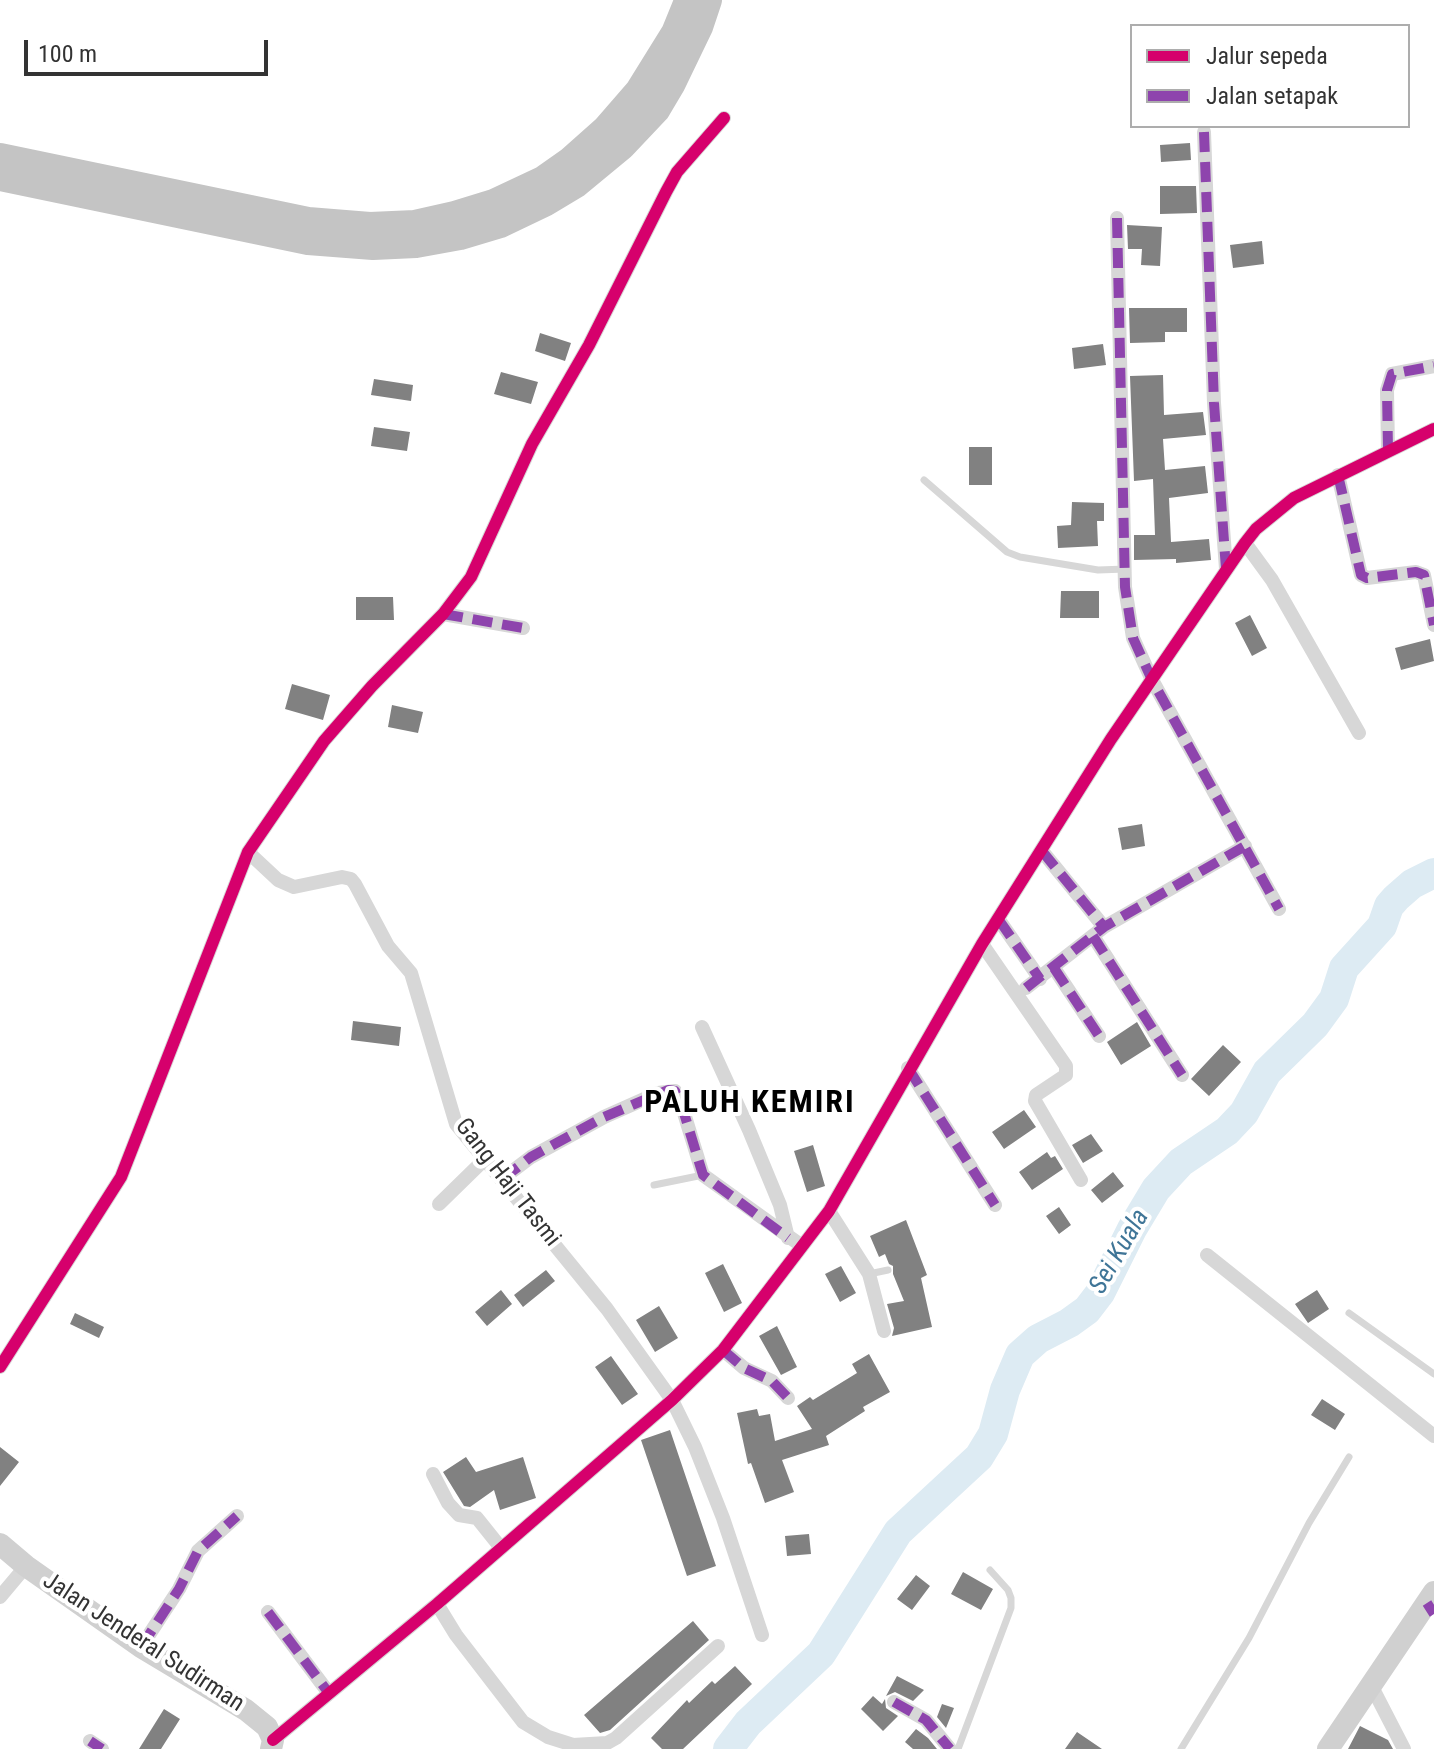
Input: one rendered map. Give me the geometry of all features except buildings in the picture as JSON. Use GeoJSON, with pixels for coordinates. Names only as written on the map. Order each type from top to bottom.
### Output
{"type":"FeatureCollection","features":[{"type":"Feature","properties":{"kind":"highway"},"geometry":{"type":"LineString","coordinates":[[0,157],[308,221],[370,226],[415,224],[455,215],[494,203],[543,180],[606,129],[639,91],[675,33],[689,0]]}},
{"type":"Feature","properties":{"kind":"highway"},"geometry":{"type":"LineString","coordinates":[[0,177],[308,241],[373,246],[416,244],[460,236],[500,224],[546,202],[576,184],[622,146],[656,110],[672,83],[699,27],[708,0]]}},
{"type":"Feature","properties":{"kind":"main road","name":"Jalan Jenderal Sudirman"},"geometry":{"type":"LineString","coordinates":[[0,1544],[26,1566],[141,1647],[246,1710],[267,1727],[272,1744]]}},
{"type":"Feature","properties":{"kind":"main road"},"geometry":{"type":"LineString","coordinates":[[1328,1749],[1432,1603]]}},
{"type":"Feature","properties":{"kind":"street"},"geometry":{"type":"LineString","coordinates":[[0,1367],[121,1177],[248,852],[324,741],[372,686],[443,614],[471,577],[532,444],[589,345],[677,172],[724,118]]}},
{"type":"Feature","properties":{"kind":"street"},"geometry":{"type":"LineString","coordinates":[[1204,132],[1214,403],[1226,569]]}},
{"type":"Feature","properties":{"kind":"street"},"geometry":{"type":"LineString","coordinates":[[1117,218],[1126,597],[1133,638],[1152,680],[1279,909]]}},
{"type":"Feature","properties":{"kind":"street"},"geometry":{"type":"LineString","coordinates":[[1388,451],[1387,390],[1392,374],[1434,366]]}},
{"type":"Feature","properties":{"kind":"street"},"geometry":{"type":"LineString","coordinates":[[272,1744],[328,1692],[437,1604],[672,1400],[723,1350],[829,1211],[908,1068],[982,944],[1111,739],[1245,543],[1278,510],[1338,475],[1434,429]]}},
{"type":"Feature","properties":{"kind":"street"},"geometry":{"type":"LineString","coordinates":[[1338,475],[1361,575],[1367,578],[1416,572],[1424,575],[1434,625]]}},
{"type":"Feature","properties":{"kind":"street"},"geometry":{"type":"LineString","coordinates":[[1245,543],[1272,580],[1359,733]]}},
{"type":"Feature","properties":{"kind":"street"},"geometry":{"type":"LineString","coordinates":[[443,614],[523,628]]}},
{"type":"Feature","properties":{"kind":"street"},"geometry":{"type":"LineString","coordinates":[[1026,988],[1099,932],[1245,846]]}},
{"type":"Feature","properties":{"kind":"street"},"geometry":{"type":"LineString","coordinates":[[1042,851],[1099,932],[1182,1075]]}},
{"type":"Feature","properties":{"kind":"street","name":"Gang Haji Tasmi"},"geometry":{"type":"LineString","coordinates":[[248,852],[278,880],[294,887],[342,877],[351,879],[355,884],[388,946],[411,973],[456,1124],[483,1161],[502,1179],[607,1309],[672,1400],[695,1447],[723,1518],[762,1635]]}},
{"type":"Feature","properties":{"kind":"street"},"geometry":{"type":"LineString","coordinates":[[999,920],[1040,979]]}},
{"type":"Feature","properties":{"kind":"street"},"geometry":{"type":"LineString","coordinates":[[982,944],[1066,1066],[1066,1075],[1036,1095],[1035,1101],[1081,1180]]}},
{"type":"Feature","properties":{"kind":"street"},"geometry":{"type":"LineString","coordinates":[[1054,968],[1099,1036]]}},
{"type":"Feature","properties":{"kind":"street"},"geometry":{"type":"LineString","coordinates":[[702,1027],[780,1205],[788,1238]]}},
{"type":"Feature","properties":{"kind":"street"},"geometry":{"type":"LineString","coordinates":[[908,1068],[995,1205]]}},
{"type":"Feature","properties":{"kind":"street"},"geometry":{"type":"LineString","coordinates":[[502,1179],[531,1157],[592,1124],[668,1090],[675,1091],[703,1175],[802,1246]]}},
{"type":"Feature","properties":{"kind":"street"},"geometry":{"type":"LineString","coordinates":[[439,1204],[483,1161]]}},
{"type":"Feature","properties":{"kind":"street"},"geometry":{"type":"LineString","coordinates":[[829,1211],[869,1274],[884,1331]]}},
{"type":"Feature","properties":{"kind":"street"},"geometry":{"type":"LineString","coordinates":[[1207,1255],[1434,1436]]}},
{"type":"Feature","properties":{"kind":"street"},"geometry":{"type":"LineString","coordinates":[[723,1350],[744,1368],[772,1381],[788,1398]]}},
{"type":"Feature","properties":{"kind":"street"},"geometry":{"type":"LineString","coordinates":[[433,1474],[448,1503],[459,1515],[477,1518],[501,1548]]}},
{"type":"Feature","properties":{"kind":"street"},"geometry":{"type":"LineString","coordinates":[[141,1647],[179,1589],[198,1551],[237,1516]]}},
{"type":"Feature","properties":{"kind":"street"},"geometry":{"type":"LineString","coordinates":[[0,1597],[26,1566]]}},
{"type":"Feature","properties":{"kind":"street"},"geometry":{"type":"LineString","coordinates":[[437,1604],[456,1635],[523,1722],[548,1737],[573,1745],[607,1743],[616,1738],[718,1646]]}},
{"type":"Feature","properties":{"kind":"street"},"geometry":{"type":"LineString","coordinates":[[268,1612],[328,1692]]}},
{"type":"Feature","properties":{"kind":"street"},"geometry":{"type":"LineString","coordinates":[[1371,1685],[1404,1749]]}},
{"type":"Feature","properties":{"kind":"street"},"geometry":{"type":"LineString","coordinates":[[894,1702],[926,1720],[950,1749]]}},
{"type":"Feature","properties":{"kind":"lane"},"geometry":{"type":"LineString","coordinates":[[924,480],[1007,552],[1098,570],[1126,569]]}},
{"type":"Feature","properties":{"kind":"lane"},"geometry":{"type":"LineString","coordinates":[[654,1185],[703,1175]]}},
{"type":"Feature","properties":{"kind":"lane"},"geometry":{"type":"LineString","coordinates":[[869,1274],[888,1270]]}},
{"type":"Feature","properties":{"kind":"lane"},"geometry":{"type":"LineString","coordinates":[[1349,1313],[1434,1374]]}},
{"type":"Feature","properties":{"kind":"lane"},"geometry":{"type":"LineString","coordinates":[[1181,1749],[1249,1638],[1309,1523],[1349,1457]]}},
{"type":"Feature","properties":{"kind":"lane"},"geometry":{"type":"LineString","coordinates":[[958,1749],[1011,1608],[1008,1590],[990,1570]]}},
{"type":"Feature","properties":{"kind":"waterway","name":"Sei Kuala"},"geometry":{"type":"LineString","coordinates":[[728,1749],[748,1723],[821,1654],[898,1532],[979,1457],[993,1434],[1005,1390],[1020,1355],[1038,1339],[1087,1310],[1100,1293],[1156,1189],[1181,1162],[1227,1131],[1244,1113],[1267,1072],[1315,1025],[1334,999],[1344,968],[1382,926],[1389,906],[1412,884],[1434,873]]}},
{"type":"Feature","properties":{"kind":"marked path"},"geometry":{"type":"LineString","coordinates":[[1204,132],[1214,403],[1226,569]]}},
{"type":"Feature","properties":{"kind":"marked path"},"geometry":{"type":"LineString","coordinates":[[1117,218],[1125,587],[1133,638],[1152,680],[1279,909]]}},
{"type":"Feature","properties":{"kind":"marked path"},"geometry":{"type":"LineString","coordinates":[[1388,451],[1387,390],[1392,374],[1434,366]]}},
{"type":"Feature","properties":{"kind":"marked path"},"geometry":{"type":"LineString","coordinates":[[1338,475],[1361,575],[1367,578],[1416,572],[1424,575],[1434,625]]}},
{"type":"Feature","properties":{"kind":"marked path"},"geometry":{"type":"LineString","coordinates":[[443,614],[523,628]]}},
{"type":"Feature","properties":{"kind":"marked path"},"geometry":{"type":"LineString","coordinates":[[1026,988],[1104,927],[1245,846]]}},
{"type":"Feature","properties":{"kind":"marked path"},"geometry":{"type":"LineString","coordinates":[[1042,851],[1104,927]]}},
{"type":"Feature","properties":{"kind":"marked path"},"geometry":{"type":"LineString","coordinates":[[999,920],[1040,979]]}},
{"type":"Feature","properties":{"kind":"marked path"},"geometry":{"type":"LineString","coordinates":[[1093,936],[1182,1075]]}},
{"type":"Feature","properties":{"kind":"marked path"},"geometry":{"type":"LineString","coordinates":[[1054,968],[1099,1036]]}},
{"type":"Feature","properties":{"kind":"marked path"},"geometry":{"type":"LineString","coordinates":[[908,1068],[995,1205]]}},
{"type":"Feature","properties":{"kind":"marked path"},"geometry":{"type":"LineString","coordinates":[[502,1179],[531,1157],[604,1117],[668,1090],[675,1091],[703,1175],[788,1238]]}},
{"type":"Feature","properties":{"kind":"marked path"},"geometry":{"type":"LineString","coordinates":[[723,1350],[744,1368],[772,1381],[788,1398]]}},
{"type":"Feature","properties":{"kind":"marked path"},"geometry":{"type":"LineString","coordinates":[[141,1647],[179,1589],[198,1551],[237,1516]]}},
{"type":"Feature","properties":{"kind":"marked path"},"geometry":{"type":"LineString","coordinates":[[1427,1603],[1434,1614]]}},
{"type":"Feature","properties":{"kind":"marked path"},"geometry":{"type":"LineString","coordinates":[[268,1612],[328,1692]]}},
{"type":"Feature","properties":{"kind":"marked path"},"geometry":{"type":"LineString","coordinates":[[894,1702],[926,1720],[950,1749]]}},
{"type":"Feature","properties":{"kind":"marked path"},"geometry":{"type":"LineString","coordinates":[[90,1741],[102,1749]]}},
{"type":"Feature","properties":{"kind":"cycle path"},"geometry":{"type":"LineString","coordinates":[[0,1367],[121,1177],[248,852],[324,741],[372,686],[443,614],[471,577],[532,444],[589,345],[677,172],[724,118]]}},
{"type":"Feature","properties":{"kind":"cycle path"},"geometry":{"type":"LineString","coordinates":[[273,1740],[437,1604],[672,1400],[723,1350],[829,1211],[982,944],[1111,739],[1245,543],[1256,529],[1294,498],[1434,429]]}},
{"type":"Feature","properties":{"kind":"district","name":"PALUH KEMIRI"},"geometry":{"type":"Point","coordinates":[750,1104]}}]}
